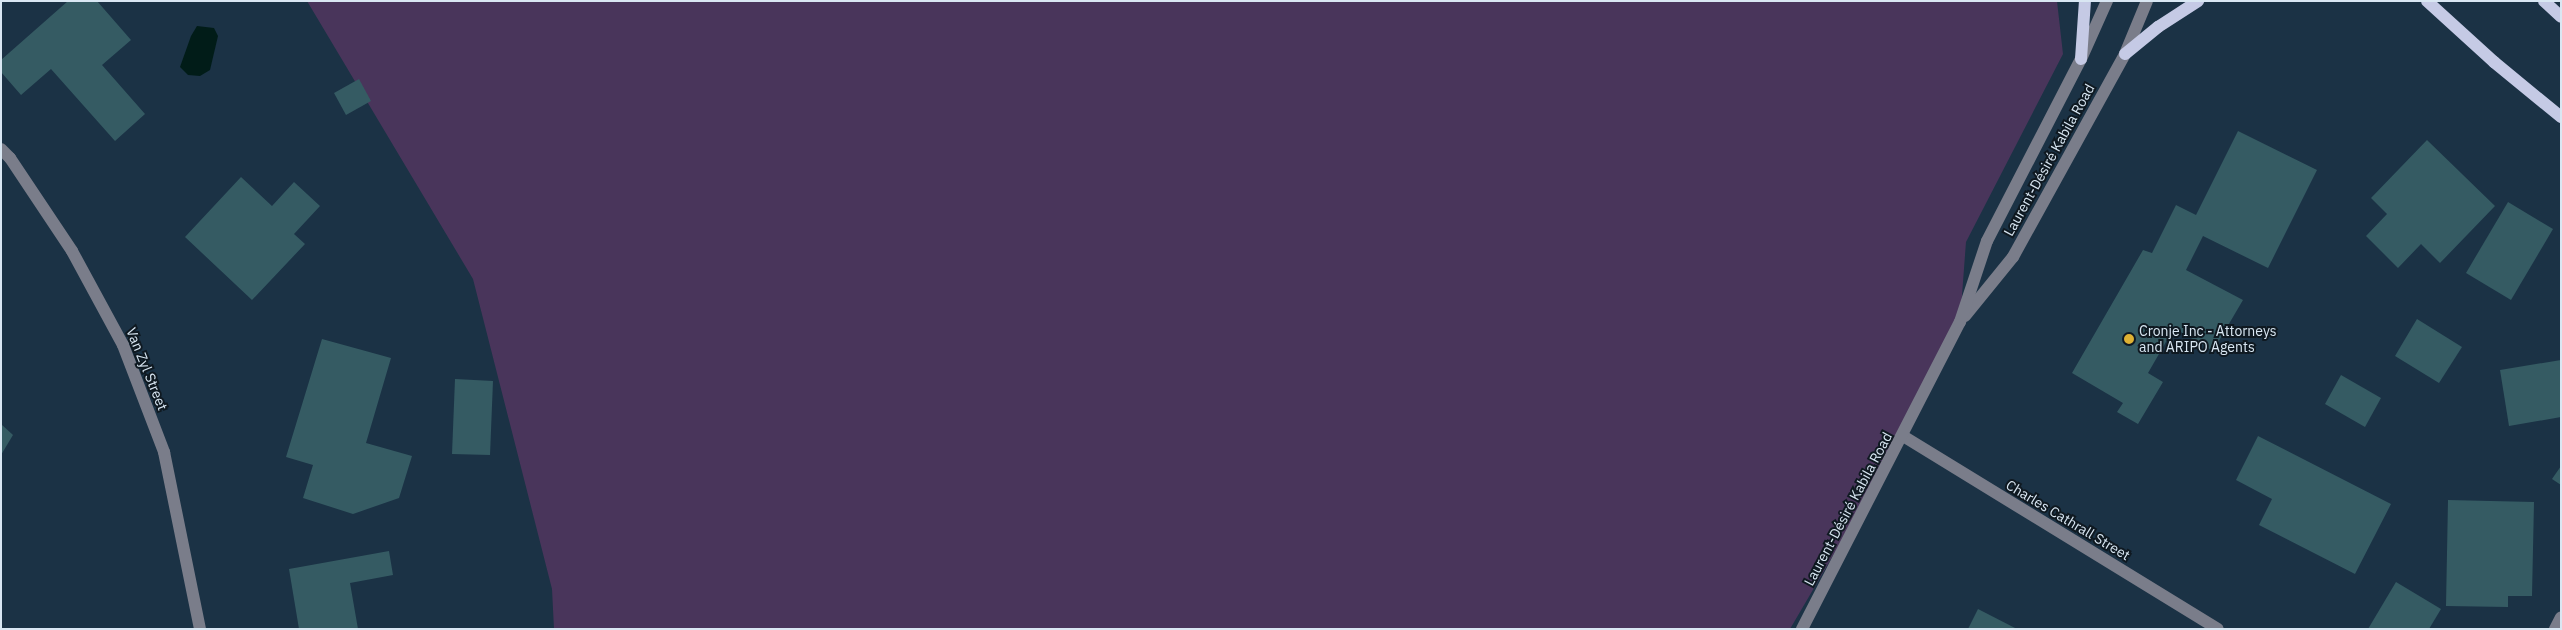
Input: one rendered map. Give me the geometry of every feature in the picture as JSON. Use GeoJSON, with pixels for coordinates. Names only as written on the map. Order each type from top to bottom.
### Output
{"type":"FeatureCollection","features":[{"type":"Feature","properties":{"kind":"main road"},"geometry":{"type":"LineString","coordinates":[[2081,59],[2085,1]]}},
{"type":"Feature","properties":{"kind":"main road"},"geometry":{"type":"LineString","coordinates":[[2125,54],[2158,27],[2198,1]]}},
{"type":"Feature","properties":{"kind":"main road"},"geometry":{"type":"LineString","coordinates":[[2427,1],[2561,117]]}},
{"type":"Feature","properties":{"kind":"main road"},"geometry":{"type":"LineString","coordinates":[[2544,1],[2561,17]]}},
{"type":"Feature","properties":{"kind":"street","name":"Laurent-Désiré Kabila Road"},"geometry":{"type":"LineString","coordinates":[[1802,629],[1960,322],[1987,241],[2081,59],[2107,1]]}},
{"type":"Feature","properties":{"kind":"street","name":"Laurent-Désiré Kabila Road"},"geometry":{"type":"LineString","coordinates":[[1960,322],[2013,257],[2125,54],[2147,1]]}},
{"type":"Feature","properties":{"kind":"street","name":"Van Zyl Street"},"geometry":{"type":"LineString","coordinates":[[1,149],[10,158],[72,251],[123,345],[164,452],[200,629]]}},
{"type":"Feature","properties":{"kind":"street","name":"Charles Cathrall Street"},"geometry":{"type":"LineString","coordinates":[[1903,436],[2218,629]]}},
{"type":"Feature","properties":{"kind":"street"},"geometry":{"type":"LineString","coordinates":[[2555,629],[2561,617]]}},
{"type":"Feature","properties":{"kind":"shaded area"},"geometry":{"type":"Polygon","coordinates":[[[307,1],[2057,1],[2063,54],[1966,242],[1960,322],[1903,436],[1790,629],[554,629],[552,589],[473,279],[307,1]]]}},
{"type":"Feature","properties":{"kind":"shaded area"},"geometry":{"type":"Polygon","coordinates":[[[197,26],[214,28],[218,36],[210,70],[200,76],[188,75],[180,67],[191,36],[197,26]]]}},
{"type":"Feature","properties":{"kind":"building"},"geometry":{"type":"Polygon","coordinates":[[[68,1],[97,1],[131,40],[102,65],[145,114],[115,141],[51,69],[21,95],[1,72],[1,60],[68,1]]]}},
{"type":"Feature","properties":{"kind":"building"},"geometry":{"type":"Polygon","coordinates":[[[359,79],[371,101],[346,115],[334,93],[359,79]]]}},
{"type":"Feature","properties":{"kind":"building"},"geometry":{"type":"Polygon","coordinates":[[[2238,131],[2317,170],[2268,268],[2203,236],[2186,270],[2243,300],[2213,351],[2174,328],[2148,373],[2163,382],[2138,424],[2117,412],[2123,403],[2072,373],[2143,250],[2152,253],[2176,205],[2196,215],[2238,131]]]}},
{"type":"Feature","properties":{"kind":"building"},"geometry":{"type":"Polygon","coordinates":[[[2427,140],[2495,206],[2440,263],[2421,244],[2398,268],[2366,236],[2387,214],[2371,198],[2427,140]]]}},
{"type":"Feature","properties":{"kind":"building"},"geometry":{"type":"Polygon","coordinates":[[[241,177],[272,206],[294,182],[320,206],[294,234],[305,244],[252,300],[185,237],[241,177]]]}},
{"type":"Feature","properties":{"kind":"building"},"geometry":{"type":"Polygon","coordinates":[[[2508,202],[2553,229],[2511,300],[2466,273],[2508,202]]]}},
{"type":"Feature","properties":{"kind":"building"},"geometry":{"type":"Polygon","coordinates":[[[2417,319],[2462,347],[2439,383],[2395,356],[2417,319]]]}},
{"type":"Feature","properties":{"kind":"building"},"geometry":{"type":"Polygon","coordinates":[[[322,339],[391,358],[366,443],[412,456],[399,498],[353,514],[303,498],[313,465],[286,457],[322,339]]]}},
{"type":"Feature","properties":{"kind":"building"},"geometry":{"type":"Polygon","coordinates":[[[2561,360],[2561,417],[2509,426],[2500,370],[2561,360]]]}},
{"type":"Feature","properties":{"kind":"building"},"geometry":{"type":"Polygon","coordinates":[[[2341,375],[2381,398],[2365,427],[2325,404],[2341,375]]]}},
{"type":"Feature","properties":{"kind":"building"},"geometry":{"type":"Polygon","coordinates":[[[455,379],[493,381],[490,455],[452,454],[455,379]]]}},
{"type":"Feature","properties":{"kind":"building"},"geometry":{"type":"Polygon","coordinates":[[[1,424],[13,435],[1,455],[1,424]]]}},
{"type":"Feature","properties":{"kind":"building"},"geometry":{"type":"Polygon","coordinates":[[[2258,436],[2391,504],[2355,574],[2259,525],[2272,499],[2236,480],[2258,436]]]}},
{"type":"Feature","properties":{"kind":"building"},"geometry":{"type":"Polygon","coordinates":[[[2561,466],[2561,485],[2552,479],[2561,466]]]}},
{"type":"Feature","properties":{"kind":"building"},"geometry":{"type":"Polygon","coordinates":[[[2448,500],[2534,502],[2532,596],[2508,596],[2508,607],[2446,606],[2448,500]]]}},
{"type":"Feature","properties":{"kind":"building"},"geometry":{"type":"Polygon","coordinates":[[[389,551],[393,575],[350,583],[358,629],[299,629],[289,569],[389,551]]]}},
{"type":"Feature","properties":{"kind":"building"},"geometry":{"type":"Polygon","coordinates":[[[2396,582],[2441,609],[2429,629],[2368,629],[2396,582]]]}},
{"type":"Feature","properties":{"kind":"building"},"geometry":{"type":"Polygon","coordinates":[[[1978,609],[2017,629],[1968,629],[1978,609]]]}},
{"type":"Feature","properties":{"kind":"place","name":"Cronje Inc - Attorneys and ARIPO Agents"},"geometry":{"type":"Point","coordinates":[2129,339]}}]}
